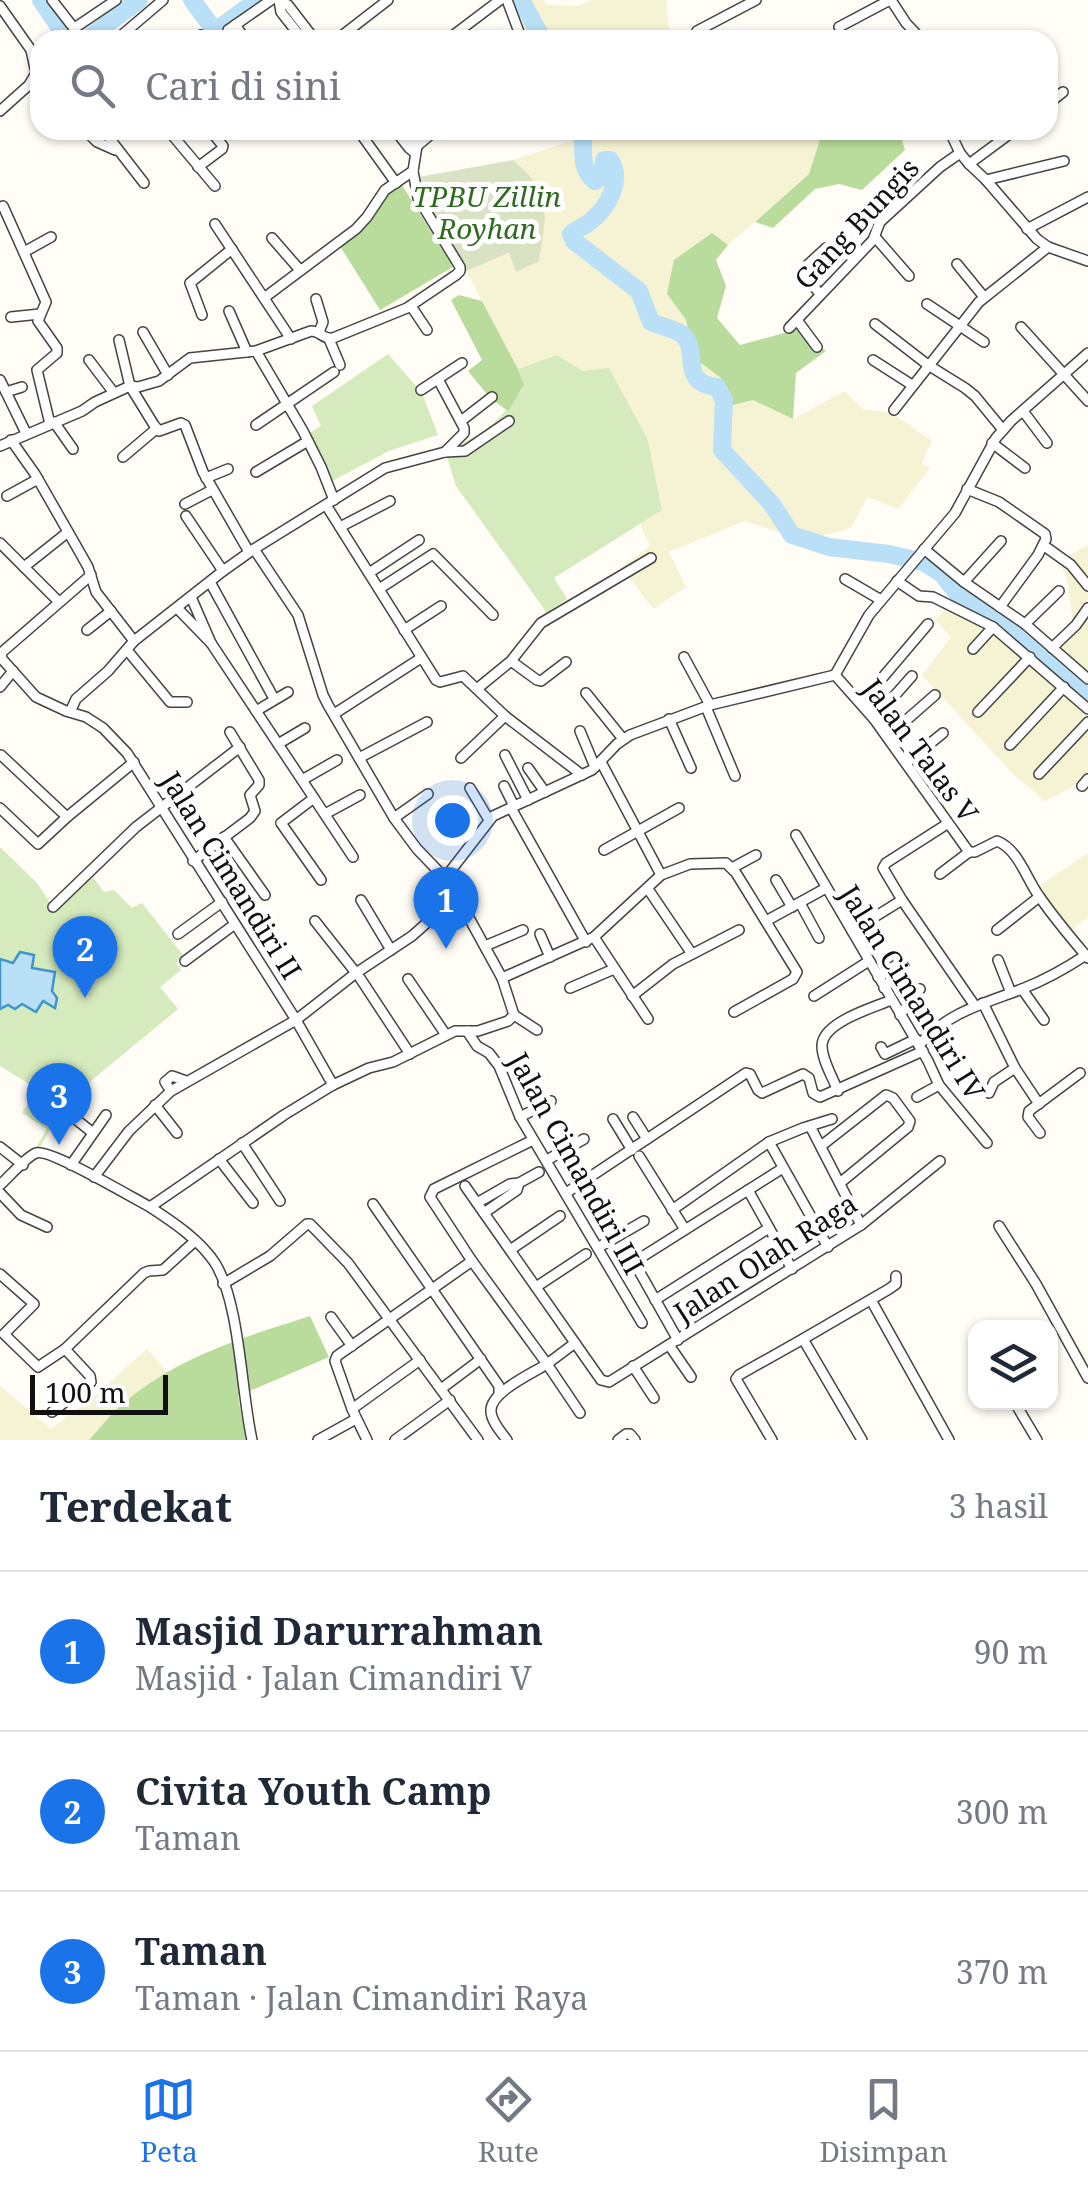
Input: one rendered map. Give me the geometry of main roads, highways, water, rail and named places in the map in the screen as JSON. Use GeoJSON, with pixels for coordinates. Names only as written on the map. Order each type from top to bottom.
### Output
{"type":"FeatureCollection","features":[{"type":"Feature","properties":{"kind":"water"},"geometry":{"type":"Polygon","coordinates":[[[20,952],[34,955],[32,968],[55,972],[55,1008],[43,1001],[36,1012],[22,1004],[15,1009],[8,1005],[0,1009],[0,959],[13,963],[20,952]]]}},
{"type":"Feature","properties":{"kind":"waterway"},"geometry":{"type":"LineString","coordinates":[[41,0],[61,30]]}},
{"type":"Feature","properties":{"kind":"waterway"},"geometry":{"type":"LineString","coordinates":[[99,30],[139,0]]}},
{"type":"Feature","properties":{"kind":"waterway"},"geometry":{"type":"LineString","coordinates":[[192,0],[214,30]]}},
{"type":"Feature","properties":{"kind":"waterway"},"geometry":{"type":"LineString","coordinates":[[216,30],[258,0]]}},
{"type":"Feature","properties":{"kind":"waterway"},"geometry":{"type":"LineString","coordinates":[[521,0],[538,30]]}},
{"type":"Feature","properties":{"kind":"waterway"},"geometry":{"type":"LineString","coordinates":[[583,140],[583,158],[590,176],[595,181],[603,176],[604,160],[610,160],[615,175],[609,200],[590,222],[571,234],[574,241],[639,291],[651,322],[680,333],[688,341],[694,373],[705,384],[717,387],[724,400],[722,450],[771,503],[792,535],[829,547],[923,562],[942,574],[960,597],[1009,621],[1088,691]]}},
{"type":"Feature","properties":{"kind":"place","name":"Masjid Darurrahman"},"geometry":{"type":"Point","coordinates":[446,949]}},
{"type":"Feature","properties":{"kind":"place","name":"Civita Youth Camp"},"geometry":{"type":"Point","coordinates":[85,998]}},
{"type":"Feature","properties":{"kind":"place","name":"Taman"},"geometry":{"type":"Point","coordinates":[59,1145]}},
{"type":"Feature","properties":{"kind":"park label","name":"TPBU Zillin Royhan"},"geometry":{"type":"Point","coordinates":[487,212]}}]}
